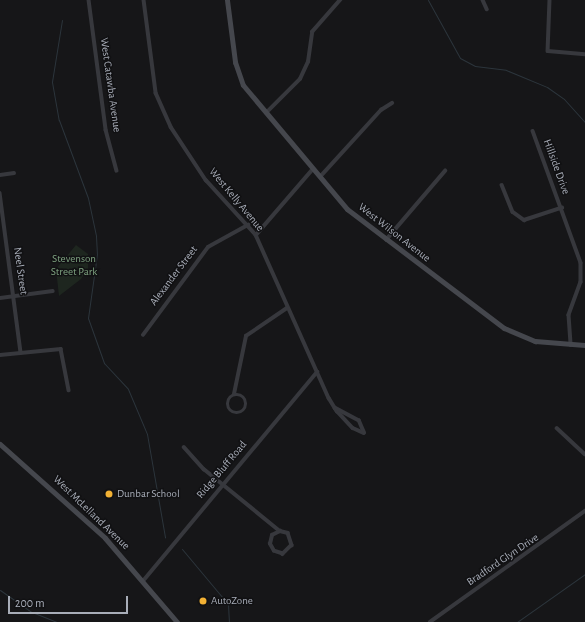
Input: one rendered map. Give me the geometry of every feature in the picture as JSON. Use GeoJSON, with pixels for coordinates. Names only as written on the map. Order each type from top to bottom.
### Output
{"type":"FeatureCollection","features":[{"type":"Feature","properties":{"kind":"street","name":"West Catawba Avenue"},"geometry":{"type":"LineString","coordinates":[[89,0],[106,130],[117,171]]}},
{"type":"Feature","properties":{"kind":"street","name":"West Kelly Avenue"},"geometry":{"type":"LineString","coordinates":[[144,0],[156,93],[171,127],[206,180],[256,235],[287,308],[335,408],[356,431],[364,433],[359,421],[335,408]]}},
{"type":"Feature","properties":{"kind":"street","name":"West Wilson Avenue"},"geometry":{"type":"LineString","coordinates":[[227,0],[238,75],[266,113],[347,209],[385,241],[504,328],[535,341],[585,345]]}},
{"type":"Feature","properties":{"kind":"street"},"geometry":{"type":"LineString","coordinates":[[266,113],[300,79],[308,62],[312,32],[340,0]]}},
{"type":"Feature","properties":{"kind":"street"},"geometry":{"type":"LineString","coordinates":[[483,0],[487,9]]}},
{"type":"Feature","properties":{"kind":"street"},"geometry":{"type":"LineString","coordinates":[[550,0],[546,47],[552,54],[585,54]]}},
{"type":"Feature","properties":{"kind":"street"},"geometry":{"type":"LineString","coordinates":[[320,177],[381,110],[392,103]]}},
{"type":"Feature","properties":{"kind":"street","name":"Hillside Drive"},"geometry":{"type":"LineString","coordinates":[[534,131],[582,269],[569,315],[571,345]]}},
{"type":"Feature","properties":{"kind":"street"},"geometry":{"type":"LineString","coordinates":[[256,235],[313,169]]}},
{"type":"Feature","properties":{"kind":"street"},"geometry":{"type":"LineString","coordinates":[[385,241],[445,171]]}},
{"type":"Feature","properties":{"kind":"street"},"geometry":{"type":"LineString","coordinates":[[0,175],[14,173]]}},
{"type":"Feature","properties":{"kind":"street","name":"Hillside Drive"},"geometry":{"type":"LineString","coordinates":[[502,185],[512,212],[524,220],[562,208]]}},
{"type":"Feature","properties":{"kind":"street","name":"Neel Street"},"geometry":{"type":"LineString","coordinates":[[0,193],[21,353]]}},
{"type":"Feature","properties":{"kind":"street","name":"Alexander Street"},"geometry":{"type":"LineString","coordinates":[[143,335],[208,247],[248,225]]}},
{"type":"Feature","properties":{"kind":"street"},"geometry":{"type":"LineString","coordinates":[[0,298],[53,291]]}},
{"type":"Feature","properties":{"kind":"street"},"geometry":{"type":"LineString","coordinates":[[234,394],[247,397],[239,415],[228,407],[234,394],[246,336],[287,308]]}},
{"type":"Feature","properties":{"kind":"street"},"geometry":{"type":"LineString","coordinates":[[0,355],[61,349],[69,390]]}},
{"type":"Feature","properties":{"kind":"street","name":"Ridge Bluff Road"},"geometry":{"type":"LineString","coordinates":[[143,581],[222,482],[317,372]]}},
{"type":"Feature","properties":{"kind":"street"},"geometry":{"type":"LineString","coordinates":[[556,428],[585,454]]}},
{"type":"Feature","properties":{"kind":"street","name":"West McLelland Avenue"},"geometry":{"type":"LineString","coordinates":[[0,444],[92,524],[177,622]]}},
{"type":"Feature","properties":{"kind":"street"},"geometry":{"type":"LineString","coordinates":[[184,447],[187,454],[280,531],[288,533],[293,541],[290,549],[283,554],[274,551],[270,544],[272,535],[280,531]]}},
{"type":"Feature","properties":{"kind":"street","name":"Bradford Glyn Drive"},"geometry":{"type":"LineString","coordinates":[[430,622],[585,511]]}},
{"type":"Feature","properties":{"kind":"green space","name":"Stevenson Street Park"},"geometry":{"type":"Polygon","coordinates":[[[76,245],[88,254],[88,268],[81,279],[59,296],[56,269],[76,245]]]}},
{"type":"Feature","properties":{"kind":"waterway"},"geometry":{"type":"LineString","coordinates":[[428,0],[460,58],[475,66],[506,70],[547,87],[564,99],[585,122]]}},
{"type":"Feature","properties":{"kind":"waterway"},"geometry":{"type":"LineString","coordinates":[[62,20],[52,82],[59,120],[88,198],[96,236],[97,254],[88,318],[104,363],[128,389],[147,434],[165,537]]}},
{"type":"Feature","properties":{"kind":"waterway"},"geometry":{"type":"LineString","coordinates":[[182,549],[228,604],[229,622]]}},
{"type":"Feature","properties":{"kind":"waterway"},"geometry":{"type":"LineString","coordinates":[[517,622],[585,574]]}},
{"type":"Feature","properties":{"kind":"waterway"},"geometry":{"type":"LineString","coordinates":[[0,590],[32,612],[57,622]]}},
{"type":"Feature","properties":{"kind":"place","name":"Dunbar School"},"geometry":{"type":"Point","coordinates":[109,494]}},
{"type":"Feature","properties":{"kind":"place","name":"AutoZone"},"geometry":{"type":"Point","coordinates":[203,601]}}]}
